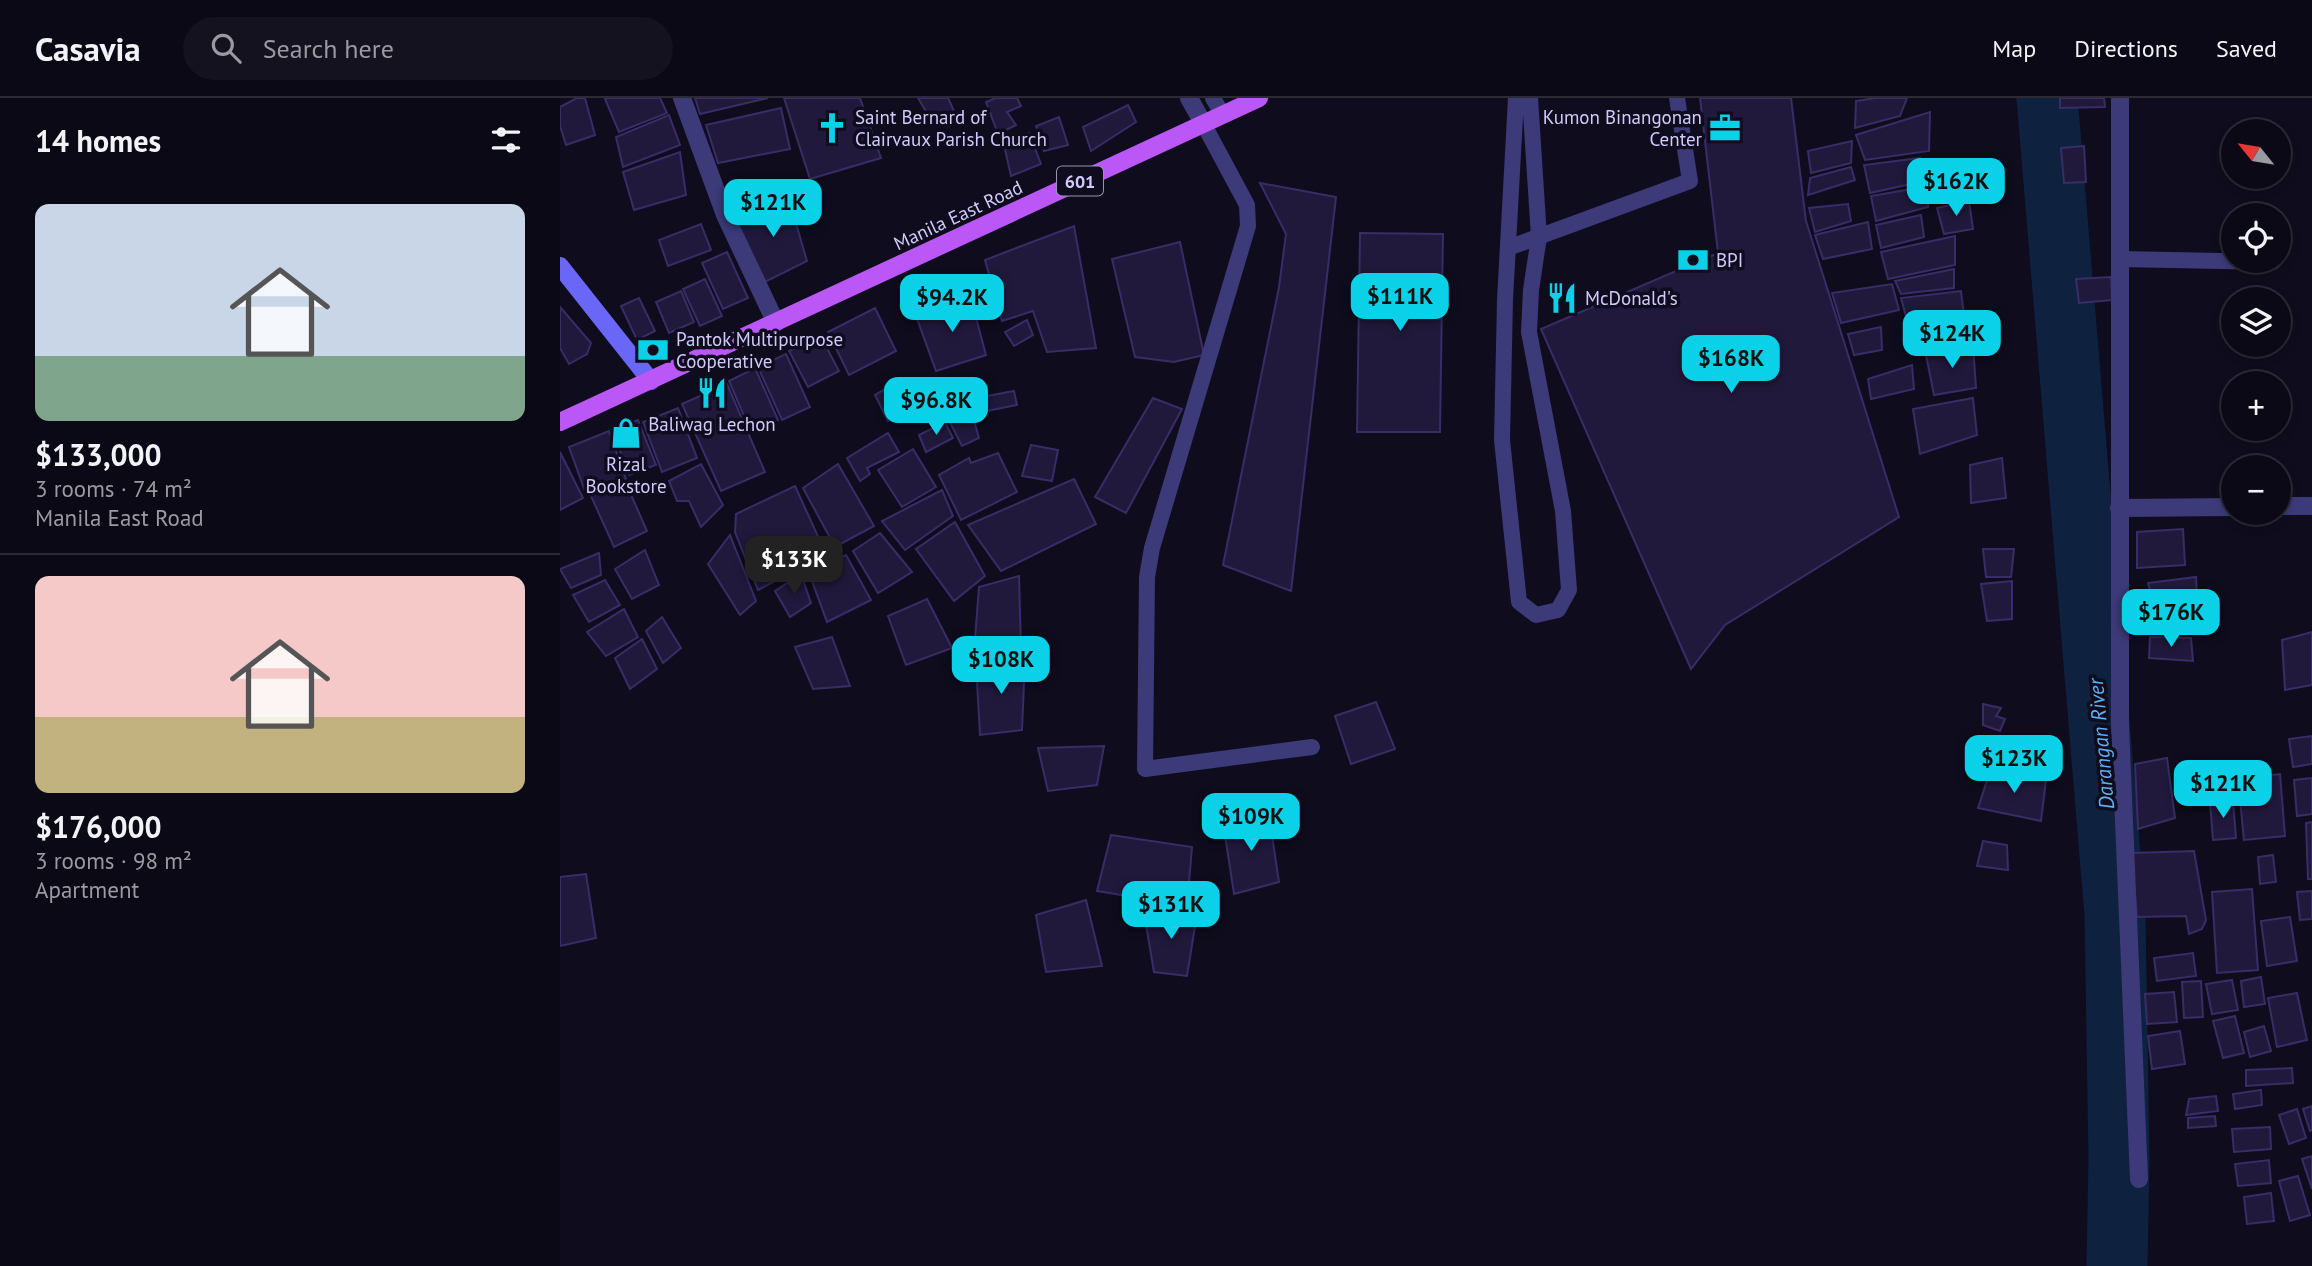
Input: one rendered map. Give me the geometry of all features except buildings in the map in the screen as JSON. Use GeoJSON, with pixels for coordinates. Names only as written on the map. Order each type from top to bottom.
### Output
{"type":"FeatureCollection","features":[{"type":"Feature","properties":{"kind":"main road","name":"Manila East Road"},"geometry":{"type":"LineString","coordinates":[[560,422],[1259,98]]}},
{"type":"Feature","properties":{"kind":"street"},"geometry":{"type":"LineString","coordinates":[[682,98],[725,215],[776,323]]}},
{"type":"Feature","properties":{"kind":"street"},"geometry":{"type":"LineString","coordinates":[[1189,98],[1203,123]]}},
{"type":"Feature","properties":{"kind":"street"},"geometry":{"type":"LineString","coordinates":[[2120,98],[2120,726],[2139,1179]]}},
{"type":"Feature","properties":{"kind":"street"},"geometry":{"type":"LineString","coordinates":[[560,266],[651,381]]}},
{"type":"Feature","properties":{"kind":"street"},"geometry":{"type":"LineString","coordinates":[[2291,506],[2312,506]]}},
{"type":"Feature","properties":{"kind":"street"},"geometry":{"type":"LineString","coordinates":[[2119,508],[2221,507]]}},
{"type":"Feature","properties":{"kind":"lane"},"geometry":{"type":"LineString","coordinates":[[1213,98],[1223,114]]}},
{"type":"Feature","properties":{"kind":"lane"},"geometry":{"type":"LineString","coordinates":[[1516,98],[1502,440],[1519,602],[1536,615],[1558,610],[1569,590],[1563,510],[1529,332],[1531,290],[1539,237],[1530,98]]}},
{"type":"Feature","properties":{"kind":"lane"},"geometry":{"type":"LineString","coordinates":[[1508,248],[1690,181],[1676,98]]}},
{"type":"Feature","properties":{"kind":"lane"},"geometry":{"type":"LineString","coordinates":[[1203,123],[1247,205],[1248,226],[1152,548],[1147,577],[1146,769],[1312,747]]}},
{"type":"Feature","properties":{"kind":"lane"},"geometry":{"type":"LineString","coordinates":[[2119,259],[2221,261]]}},
{"type":"Feature","properties":{"kind":"waterway","name":"Darangan River"},"geometry":{"type":"LineString","coordinates":[[2047,98],[2115,915],[2119,1158],[2117,1266]]}},
{"type":"Feature","properties":{"kind":"place","name":"Saint Bernard of Clairvaux Parish Church"},"geometry":{"type":"Point","coordinates":[832,128]}},
{"type":"Feature","properties":{"kind":"place","name":"Kumon Binangonan Center"},"geometry":{"type":"Point","coordinates":[1725,128]}},
{"type":"Feature","properties":{"kind":"place","name":"BPI"},"geometry":{"type":"Point","coordinates":[1693,260]}},
{"type":"Feature","properties":{"kind":"place","name":"McDonald's"},"geometry":{"type":"Point","coordinates":[1562,298]}},
{"type":"Feature","properties":{"kind":"place","name":"Pantok Multipurpose Cooperative"},"geometry":{"type":"Point","coordinates":[653,350]}},
{"type":"Feature","properties":{"kind":"place","name":"Baliwag Lechon"},"geometry":{"type":"Point","coordinates":[712,393]}},
{"type":"Feature","properties":{"kind":"place","name":"Rizal Bookstore"},"geometry":{"type":"Point","coordinates":[626,433]}}]}
